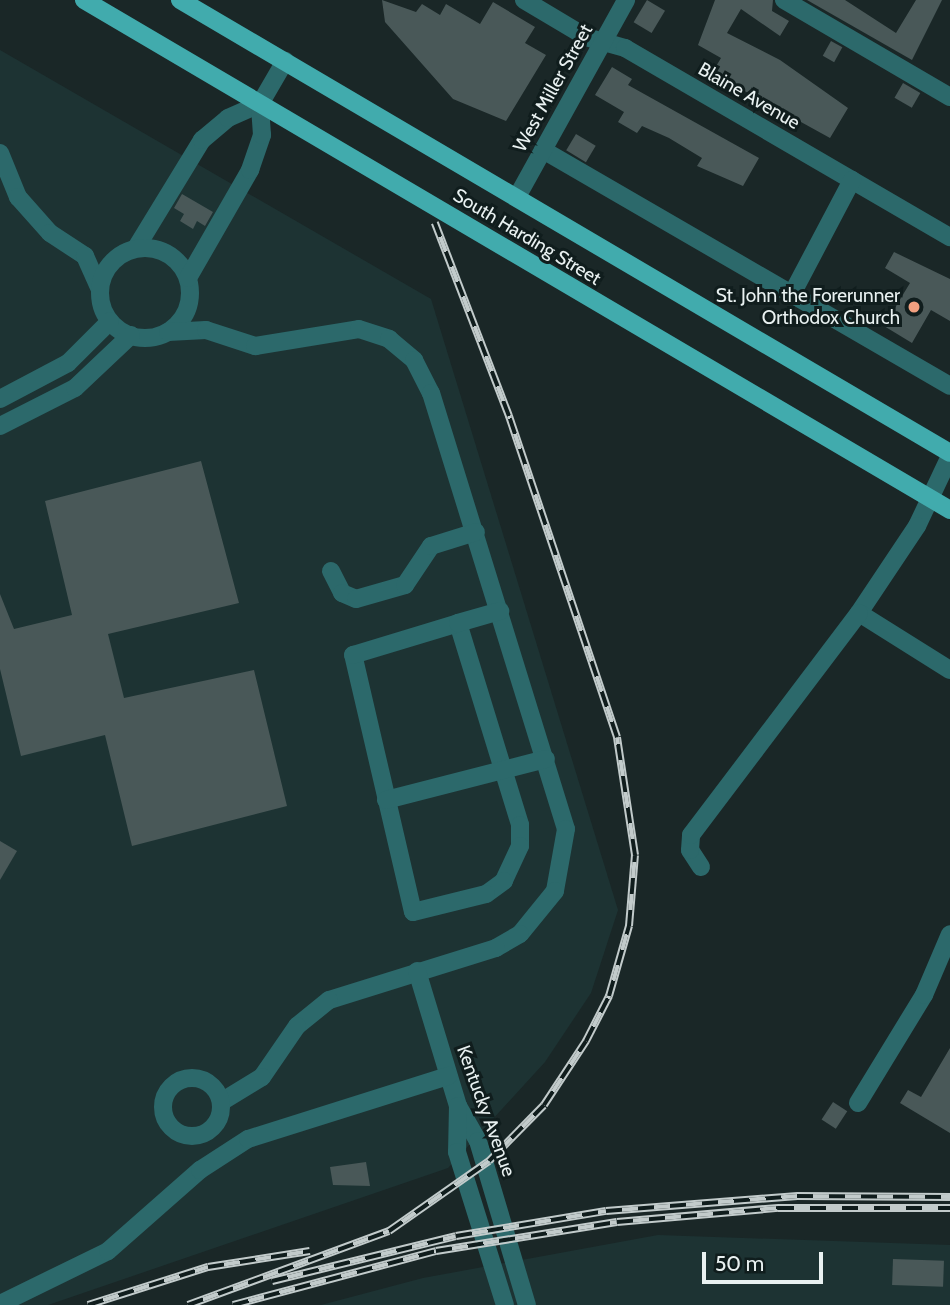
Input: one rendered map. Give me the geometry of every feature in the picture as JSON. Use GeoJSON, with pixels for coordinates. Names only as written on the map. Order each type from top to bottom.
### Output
{"type":"FeatureCollection","features":[{"type":"Feature","properties":{"kind":"main road","name":"South Harding Street"},"geometry":{"type":"LineString","coordinates":[[83,0],[950,510]]}},
{"type":"Feature","properties":{"kind":"main road","name":"South Harding Street"},"geometry":{"type":"LineString","coordinates":[[182,1],[950,454]]}},
{"type":"Feature","properties":{"kind":"street","name":"Blaine Avenue"},"geometry":{"type":"LineString","coordinates":[[524,0],[603,41],[625,48],[950,237]]}},
{"type":"Feature","properties":{"kind":"street","name":"West Miller Street"},"geometry":{"type":"LineString","coordinates":[[517,197],[625,0]]}},
{"type":"Feature","properties":{"kind":"street"},"geometry":{"type":"LineString","coordinates":[[784,0],[950,97]]}},
{"type":"Feature","properties":{"kind":"street"},"geometry":{"type":"LineString","coordinates":[[167,332],[184,316],[189,286],[255,159],[262,135],[260,104],[285,61]]}},
{"type":"Feature","properties":{"kind":"street"},"geometry":{"type":"LineString","coordinates":[[100,289],[107,268],[130,251],[202,140],[228,118],[260,104]]}},
{"type":"Feature","properties":{"kind":"street"},"geometry":{"type":"LineString","coordinates":[[543,150],[950,386]]}},
{"type":"Feature","properties":{"kind":"street"},"geometry":{"type":"LineString","coordinates":[[0,153],[18,197],[38,222],[85,256],[100,289],[110,321],[131,335],[206,330],[256,346],[350,328],[400,346],[427,381],[566,829],[555,891],[532,924],[506,944],[417,971],[315,1008],[262,1077],[221,1102]]}},
{"type":"Feature","properties":{"kind":"street"},"geometry":{"type":"LineString","coordinates":[[792,294],[852,180]]}},
{"type":"Feature","properties":{"kind":"street"},"geometry":{"type":"LineString","coordinates":[[85,256],[130,251],[169,254],[189,286],[206,330]]}},
{"type":"Feature","properties":{"kind":"street"},"geometry":{"type":"LineString","coordinates":[[0,399],[57,370],[110,321]]}},
{"type":"Feature","properties":{"kind":"street"},"geometry":{"type":"LineString","coordinates":[[0,426],[75,388],[131,335]]}},
{"type":"Feature","properties":{"kind":"street"},"geometry":{"type":"LineString","coordinates":[[701,867],[690,850],[691,835],[859,613],[917,526],[927,497],[950,454]]}},
{"type":"Feature","properties":{"kind":"street"},"geometry":{"type":"LineString","coordinates":[[331,571],[342,593],[356,599],[405,585],[431,545],[476,533]]}},
{"type":"Feature","properties":{"kind":"street"},"geometry":{"type":"LineString","coordinates":[[458,624],[503,771],[520,846],[504,881],[486,894],[413,912],[353,655],[500,611]]}},
{"type":"Feature","properties":{"kind":"street"},"geometry":{"type":"LineString","coordinates":[[859,613],[950,670]]}},
{"type":"Feature","properties":{"kind":"street"},"geometry":{"type":"LineString","coordinates":[[386,800],[546,759]]}},
{"type":"Feature","properties":{"kind":"street"},"geometry":{"type":"LineString","coordinates":[[858,1103],[924,995],[950,934]]}},
{"type":"Feature","properties":{"kind":"street","name":"Kentucky Avenue"},"geometry":{"type":"LineString","coordinates":[[417,971],[457,1106],[478,1141],[527,1305]]}},
{"type":"Feature","properties":{"kind":"street"},"geometry":{"type":"LineString","coordinates":[[0,1304],[108,1251],[200,1170],[248,1139],[448,1076]]}},
{"type":"Feature","properties":{"kind":"street"},"geometry":{"type":"LineString","coordinates":[[457,1106],[457,1152],[505,1305]]}},
{"type":"Feature","properties":{"kind":"shaded area"},"geometry":{"type":"Polygon","coordinates":[[[0,50],[431,299],[618,910],[591,993],[545,1062],[448,1168],[48,1305],[0,1305],[0,50]]]}},
{"type":"Feature","properties":{"kind":"shaded area"},"geometry":{"type":"Polygon","coordinates":[[[658,1235],[950,1245],[950,1305],[321,1305],[423,1278],[658,1235]]]}},
{"type":"Feature","properties":{"kind":"building"},"geometry":{"type":"Polygon","coordinates":[[[382,0],[416,12],[422,4],[440,15],[446,4],[480,24],[493,2],[535,27],[525,43],[546,55],[506,121],[453,99],[385,22],[382,0]]]}},
{"type":"Feature","properties":{"kind":"building"},"geometry":{"type":"Polygon","coordinates":[[[647,0],[665,11],[652,33],[634,22],[647,0]]]}},
{"type":"Feature","properties":{"kind":"building"},"geometry":{"type":"Polygon","coordinates":[[[715,0],[773,0],[772,11],[789,21],[780,36],[741,9],[727,33],[780,60],[848,108],[830,138],[712,73],[721,58],[698,45],[715,0]]]}},
{"type":"Feature","properties":{"kind":"building"},"geometry":{"type":"Polygon","coordinates":[[[807,0],[845,0],[896,33],[916,0],[942,0],[912,60],[807,0]]]}},
{"type":"Feature","properties":{"kind":"building"},"geometry":{"type":"Polygon","coordinates":[[[831,41],[842,47],[834,62],[823,56],[831,41]]]}},
{"type":"Feature","properties":{"kind":"building"},"geometry":{"type":"Polygon","coordinates":[[[612,67],[632,79],[628,85],[759,158],[743,186],[697,166],[702,158],[669,138],[642,126],[637,133],[618,122],[624,112],[595,95],[612,67]]]}},
{"type":"Feature","properties":{"kind":"building"},"geometry":{"type":"Polygon","coordinates":[[[903,83],[920,93],[912,108],[894,98],[903,83]]]}},
{"type":"Feature","properties":{"kind":"building"},"geometry":{"type":"Polygon","coordinates":[[[576,134],[596,146],[586,162],[566,150],[576,134]]]}},
{"type":"Feature","properties":{"kind":"building"},"geometry":{"type":"Polygon","coordinates":[[[182,194],[213,212],[205,226],[197,221],[193,229],[180,221],[184,214],[174,208],[182,194]]]}},
{"type":"Feature","properties":{"kind":"building","name":"St. John the Forerunner Orthodox Church"},"geometry":{"type":"Polygon","coordinates":[[[894,252],[950,279],[950,321],[931,310],[912,343],[884,326],[910,283],[885,268],[894,252]]]}},
{"type":"Feature","properties":{"kind":"building"},"geometry":{"type":"Polygon","coordinates":[[[201,461],[239,603],[108,634],[124,698],[254,670],[287,806],[132,846],[105,735],[21,756],[0,669],[0,594],[14,629],[72,615],[45,501],[201,461]]]}},
{"type":"Feature","properties":{"kind":"building"},"geometry":{"type":"Polygon","coordinates":[[[0,841],[17,851],[0,880],[0,841]]]}},
{"type":"Feature","properties":{"kind":"building"},"geometry":{"type":"Polygon","coordinates":[[[950,1048],[950,1133],[900,1103],[908,1090],[921,1097],[950,1048]]]}},
{"type":"Feature","properties":{"kind":"building"},"geometry":{"type":"Polygon","coordinates":[[[833,1102],[847,1111],[836,1129],[822,1120],[833,1102]]]}},
{"type":"Feature","properties":{"kind":"building"},"geometry":{"type":"Polygon","coordinates":[[[366,1162],[370,1186],[333,1185],[330,1167],[366,1162]]]}},
{"type":"Feature","properties":{"kind":"building"},"geometry":{"type":"Polygon","coordinates":[[[893,1259],[944,1261],[943,1287],[892,1285],[893,1259]]]}},
{"type":"Feature","properties":{"kind":"railway"},"geometry":{"type":"LineString","coordinates":[[188,1305],[389,1231],[489,1161],[544,1105],[586,1041],[609,996],[629,926],[635,855],[617,737],[509,416],[435,223]]}},
{"type":"Feature","properties":{"kind":"railway"},"geometry":{"type":"LineString","coordinates":[[272,1281],[456,1236],[606,1211],[797,1196],[950,1197]]}},
{"type":"Feature","properties":{"kind":"railway"},"geometry":{"type":"LineString","coordinates":[[233,1305],[436,1251],[617,1222],[778,1208],[950,1208]]}},
{"type":"Feature","properties":{"kind":"railway"},"geometry":{"type":"LineString","coordinates":[[88,1305],[208,1267],[310,1251]]}},
{"type":"Feature","properties":{"kind":"place","name":"St. John the Forerunner Orthodox Church"},"geometry":{"type":"Point","coordinates":[914,307]}}]}
